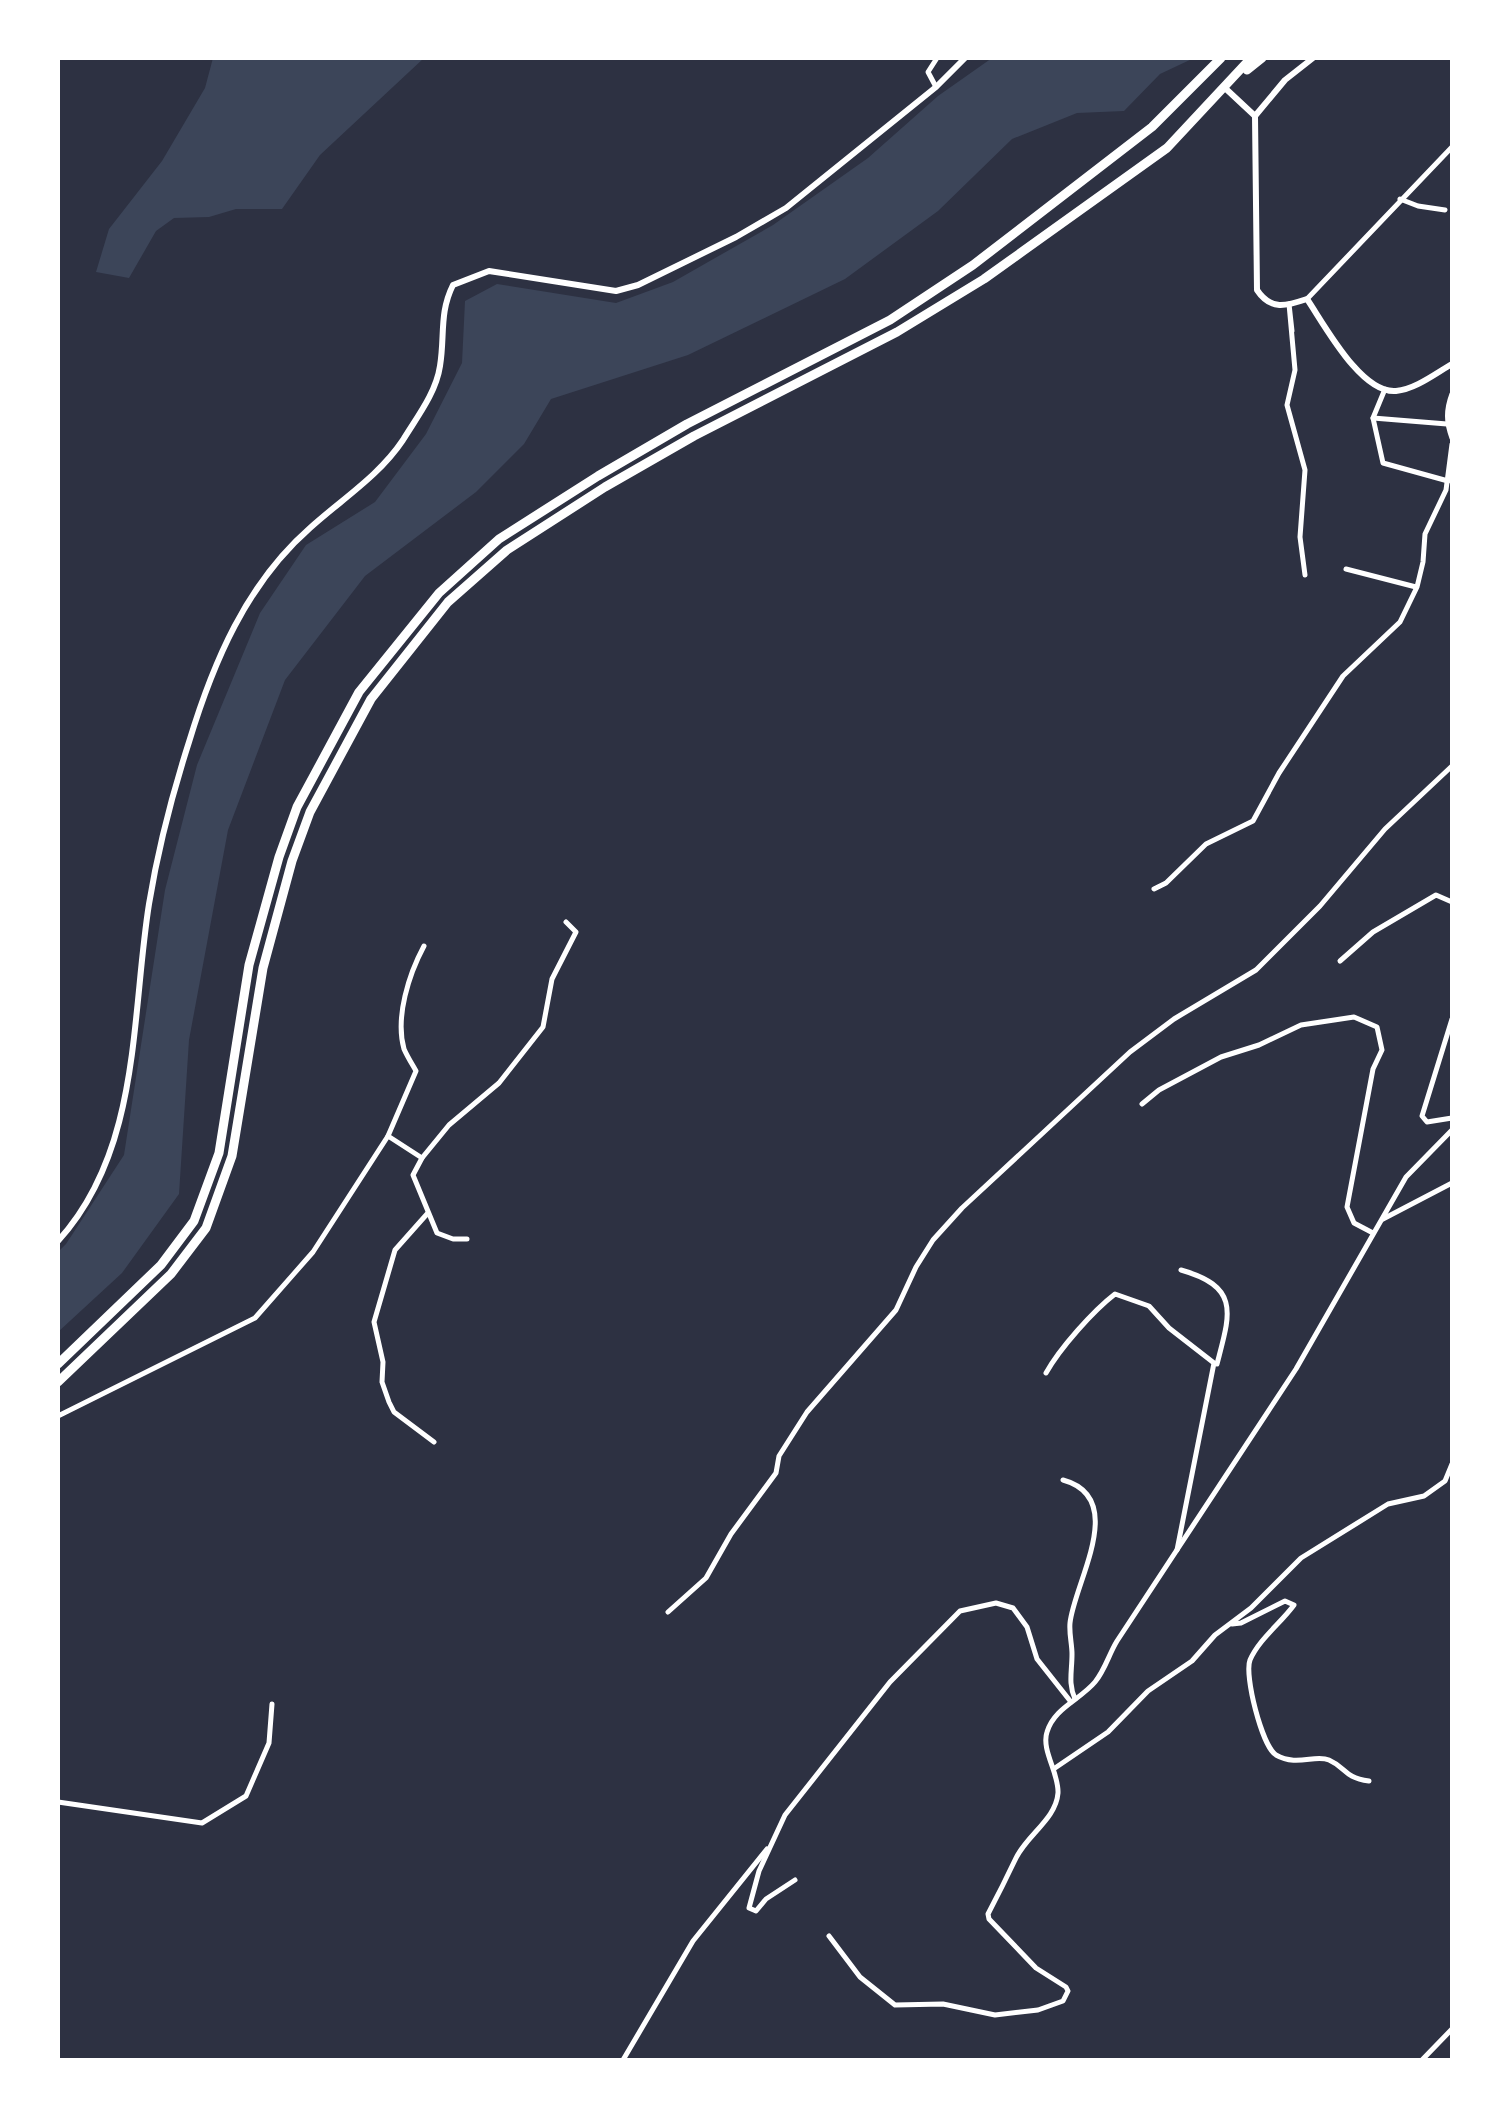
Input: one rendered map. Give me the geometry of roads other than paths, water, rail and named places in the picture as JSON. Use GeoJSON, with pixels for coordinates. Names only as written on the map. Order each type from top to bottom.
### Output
{"type":"FeatureCollection","features":[{"type":"Feature","properties":{"kind":"highway"},"geometry":{"type":"LineString","coordinates":[[58,1364],[161,1265],[194,1221],[219,1153],[250,965],[297,807],[359,692],[438,593],[499,539],[598,476],[688,424],[890,320],[974,265],[1152,128],[1221,58]]}},
{"type":"Feature","properties":{"kind":"highway"},"geometry":{"type":"LineString","coordinates":[[58,1382],[171,1274],[206,1228],[232,1156],[263,968],[288,874],[310,812],[370,699],[448,602],[507,550],[605,487],[694,436],[898,332],[984,278],[1167,148],[1251,58]]}},
{"type":"Feature","properties":{"kind":"highway"},"geometry":{"type":"LineString","coordinates":[[1226,88],[1262,58]]}},
{"type":"Feature","properties":{"kind":"street"},"geometry":{"type":"LineString","coordinates":[[936,87],[928,72],[937,58]]}},
{"type":"Feature","properties":{"kind":"street"},"geometry":{"type":"LineString","coordinates":[[58,1241],[110,1157],[128,1074],[149,902],[162,840],[214,667],[250,598],[308,530],[358,490],[399,446],[428,400],[440,368],[444,303],[453,285],[489,271],[616,291],[638,285],[786,208],[936,87],[965,58]]}},
{"type":"Feature","properties":{"kind":"street"},"geometry":{"type":"LineString","coordinates":[[1254,116],[1285,80],[1313,58]]}},
{"type":"Feature","properties":{"kind":"street"},"geometry":{"type":"LineString","coordinates":[[1226,88],[1254,116],[1257,290],[1265,301],[1280,307],[1307,298],[1452,147]]}},
{"type":"Feature","properties":{"kind":"street"},"geometry":{"type":"LineString","coordinates":[[1400,199],[1445,210]]}},
{"type":"Feature","properties":{"kind":"street"},"geometry":{"type":"LineString","coordinates":[[1307,298],[1344,355],[1377,387],[1394,391],[1412,386],[1452,364]]}},
{"type":"Feature","properties":{"kind":"street"},"geometry":{"type":"LineString","coordinates":[[1290,304],[1292,331]]}},
{"type":"Feature","properties":{"kind":"street"},"geometry":{"type":"LineString","coordinates":[[1290,304],[1295,370],[1287,405],[1304,470],[1300,537],[1305,575]]}},
{"type":"Feature","properties":{"kind":"street"},"geometry":{"type":"LineString","coordinates":[[1385,389],[1374,418],[1383,463],[1448,481]]}},
{"type":"Feature","properties":{"kind":"street"},"geometry":{"type":"LineString","coordinates":[[1154,889],[1166,884],[1206,844],[1253,821],[1279,773],[1343,676],[1400,622],[1417,587],[1425,534],[1449,491],[1452,441],[1447,424],[1452,394]]}},
{"type":"Feature","properties":{"kind":"street"},"geometry":{"type":"LineString","coordinates":[[1374,418],[1447,424]]}},
{"type":"Feature","properties":{"kind":"street"},"geometry":{"type":"LineString","coordinates":[[1346,569],[1417,587]]}},
{"type":"Feature","properties":{"kind":"street"},"geometry":{"type":"LineString","coordinates":[[668,1612],[706,1578],[731,1534],[776,1473],[779,1456],[807,1412],[896,1310],[933,1240],[962,1208],[1130,1052],[1174,1019],[1256,970],[1320,906],[1385,830],[1452,766]]}},
{"type":"Feature","properties":{"kind":"street"},"geometry":{"type":"LineString","coordinates":[[1340,962],[1373,932],[1436,895],[1452,902]]}},
{"type":"Feature","properties":{"kind":"street"},"geometry":{"type":"LineString","coordinates":[[467,1239],[437,1233],[412,1175],[450,1125],[499,1083],[543,1027],[552,979],[576,932],[566,922]]}},
{"type":"Feature","properties":{"kind":"street"},"geometry":{"type":"LineString","coordinates":[[58,1416],[255,1318],[313,1252],[388,1136],[416,1071],[404,1048],[404,1012],[412,969],[424,946]]}},
{"type":"Feature","properties":{"kind":"street"},"geometry":{"type":"LineString","coordinates":[[1142,1104],[1159,1090],[1222,1057],[1301,1026],[1354,1017],[1377,1027],[1382,1050],[1374,1070],[1347,1207],[1354,1223],[1373,1233]]}},
{"type":"Feature","properties":{"kind":"street"},"geometry":{"type":"LineString","coordinates":[[1452,1019],[1422,1116],[1435,1123],[1452,1118]]}},
{"type":"Feature","properties":{"kind":"street"},"geometry":{"type":"LineString","coordinates":[[829,1936],[860,1977],[895,2004],[943,2004],[995,2015],[1063,2001],[1066,1986],[1036,1968],[988,1914],[1016,1857],[1055,1806],[1058,1792],[1055,1768],[1045,1741],[1047,1731],[1053,1720],[1102,1672],[1117,1640],[1296,1369],[1406,1176],[1452,1130]]}},
{"type":"Feature","properties":{"kind":"street"},"geometry":{"type":"LineString","coordinates":[[388,1136],[422,1158]]}},
{"type":"Feature","properties":{"kind":"street"},"geometry":{"type":"LineString","coordinates":[[1380,1220],[1452,1183]]}},
{"type":"Feature","properties":{"kind":"street"},"geometry":{"type":"LineString","coordinates":[[427,1214],[395,1250],[374,1322],[383,1362],[382,1382],[389,1402],[394,1412],[434,1442]]}},
{"type":"Feature","properties":{"kind":"street"},"geometry":{"type":"LineString","coordinates":[[1176,1553],[1228,1303],[1224,1292],[1213,1284],[1181,1270]]}},
{"type":"Feature","properties":{"kind":"street"},"geometry":{"type":"LineString","coordinates":[[1046,1373],[1058,1352],[1086,1324],[1096,1307],[1115,1294],[1149,1306],[1169,1328],[1216,1366]]}},
{"type":"Feature","properties":{"kind":"street"},"geometry":{"type":"LineString","coordinates":[[1055,1768],[1108,1732],[1148,1691],[1192,1661],[1301,1558],[1388,1504],[1424,1496],[1445,1482],[1452,1464]]}},
{"type":"Feature","properties":{"kind":"street"},"geometry":{"type":"LineString","coordinates":[[1064,1480],[1087,1492],[1096,1528],[1070,1622],[1069,1680],[1073,1701]]}},
{"type":"Feature","properties":{"kind":"street"},"geometry":{"type":"LineString","coordinates":[[1229,1624],[1240,1623],[1285,1601],[1294,1604],[1248,1662],[1248,1677],[1266,1745],[1288,1760],[1331,1760],[1353,1778],[1369,1781]]}},
{"type":"Feature","properties":{"kind":"street"},"geometry":{"type":"LineString","coordinates":[[795,1880],[752,1911],[750,1901],[784,1816],[870,1704],[960,1611],[996,1604],[1013,1608],[1027,1627],[1037,1659],[1073,1701]]}},
{"type":"Feature","properties":{"kind":"street"},"geometry":{"type":"LineString","coordinates":[[58,1802],[202,1824],[246,1796],[269,1742],[272,1704]]}},
{"type":"Feature","properties":{"kind":"street"},"geometry":{"type":"LineString","coordinates":[[623,2060],[693,1940],[769,1847]]}},
{"type":"Feature","properties":{"kind":"street"},"geometry":{"type":"LineString","coordinates":[[1422,2060],[1452,2029]]}}]}
